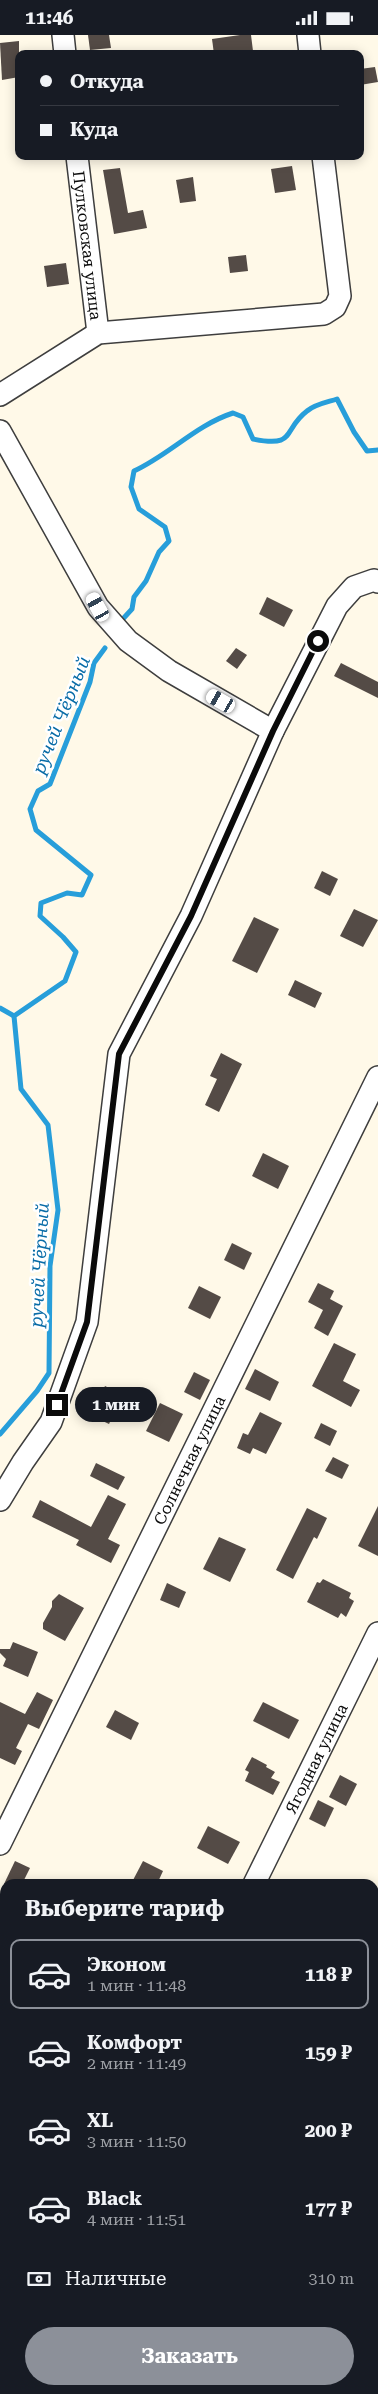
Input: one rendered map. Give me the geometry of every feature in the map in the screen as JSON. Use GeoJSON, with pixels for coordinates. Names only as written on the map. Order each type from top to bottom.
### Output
{"type":"FeatureCollection","features":[{"type":"Feature","properties":{"kind":"street"},"geometry":{"type":"LineString","coordinates":[[63,35],[65,50]]}},
{"type":"Feature","properties":{"kind":"street"},"geometry":{"type":"LineString","coordinates":[[308,35],[310,50]]}},
{"type":"Feature","properties":{"kind":"street","name":"Пулковская улица"},"geometry":{"type":"LineString","coordinates":[[78,160],[98,333]]}},
{"type":"Feature","properties":{"kind":"street"},"geometry":{"type":"LineString","coordinates":[[0,395],[98,333],[324,314],[335,307],[340,296],[323,160]]}},
{"type":"Feature","properties":{"kind":"street"},"geometry":{"type":"LineString","coordinates":[[0,431],[98,607],[128,641],[169,671],[273,731]]}},
{"type":"Feature","properties":{"kind":"street"},"geometry":{"type":"LineString","coordinates":[[0,1500],[23,1461],[51,1422],[87,1322],[119,1054],[191,916],[273,731],[337,606],[354,587],[374,580],[378,582]]}},
{"type":"Feature","properties":{"kind":"street","name":"Солнечная улица"},"geometry":{"type":"LineString","coordinates":[[0,1844],[378,1077]]}},
{"type":"Feature","properties":{"kind":"street","name":"Ягодная улица"},"geometry":{"type":"LineString","coordinates":[[256,1879],[378,1633]]}},
{"type":"Feature","properties":{"kind":"building"},"geometry":{"type":"Polygon","coordinates":[[[88,35],[109,35],[111,48],[90,50],[88,35]]]}},
{"type":"Feature","properties":{"kind":"building"},"geometry":{"type":"Polygon","coordinates":[[[251,35],[253,50],[213,50],[212,39],[251,35]]]}},
{"type":"Feature","properties":{"kind":"building"},"geometry":{"type":"Polygon","coordinates":[[[19,41],[19,50],[15,50],[15,78],[2,80],[0,43],[19,41]]]}},
{"type":"Feature","properties":{"kind":"building"},"geometry":{"type":"Polygon","coordinates":[[[375,67],[378,82],[364,84],[364,68],[375,67]]]}},
{"type":"Feature","properties":{"kind":"building"},"geometry":{"type":"Polygon","coordinates":[[[292,166],[296,190],[275,193],[271,169],[292,166]]]}},
{"type":"Feature","properties":{"kind":"building"},"geometry":{"type":"Polygon","coordinates":[[[120,168],[128,213],[143,210],[147,228],[114,234],[103,170],[120,168]]]}},
{"type":"Feature","properties":{"kind":"building"},"geometry":{"type":"Polygon","coordinates":[[[193,177],[196,201],[180,203],[176,180],[193,177]]]}},
{"type":"Feature","properties":{"kind":"building"},"geometry":{"type":"Polygon","coordinates":[[[246,255],[248,271],[230,273],[228,257],[246,255]]]}},
{"type":"Feature","properties":{"kind":"building"},"geometry":{"type":"Polygon","coordinates":[[[66,263],[69,284],[47,287],[44,266],[66,263]]]}},
{"type":"Feature","properties":{"kind":"building"},"geometry":{"type":"Polygon","coordinates":[[[267,597],[293,610],[284,627],[259,614],[267,597]]]}},
{"type":"Feature","properties":{"kind":"building"},"geometry":{"type":"Polygon","coordinates":[[[236,648],[247,655],[237,669],[226,661],[236,648]]]}},
{"type":"Feature","properties":{"kind":"building"},"geometry":{"type":"Polygon","coordinates":[[[341,663],[378,682],[378,698],[334,676],[341,663]]]}},
{"type":"Feature","properties":{"kind":"building"},"geometry":{"type":"Polygon","coordinates":[[[322,871],[338,879],[330,896],[314,888],[322,871]]]}},
{"type":"Feature","properties":{"kind":"building"},"geometry":{"type":"Polygon","coordinates":[[[354,909],[378,920],[363,947],[340,936],[354,909]]]}},
{"type":"Feature","properties":{"kind":"building"},"geometry":{"type":"Polygon","coordinates":[[[254,917],[279,929],[257,973],[232,961],[254,917]]]}},
{"type":"Feature","properties":{"kind":"building"},"geometry":{"type":"Polygon","coordinates":[[[295,980],[322,993],[315,1008],[288,995],[295,980]]]}},
{"type":"Feature","properties":{"kind":"building"},"geometry":{"type":"Polygon","coordinates":[[[221,1053],[242,1064],[219,1112],[205,1105],[217,1079],[210,1076],[221,1053]]]}},
{"type":"Feature","properties":{"kind":"building"},"geometry":{"type":"Polygon","coordinates":[[[263,1153],[289,1166],[278,1189],[252,1176],[263,1153]]]}},
{"type":"Feature","properties":{"kind":"building"},"geometry":{"type":"Polygon","coordinates":[[[232,1243],[252,1253],[244,1270],[224,1260],[232,1243]]]}},
{"type":"Feature","properties":{"kind":"building"},"geometry":{"type":"Polygon","coordinates":[[[318,1283],[334,1291],[330,1299],[343,1306],[328,1336],[314,1328],[323,1310],[308,1302],[318,1283]]]}},
{"type":"Feature","properties":{"kind":"building"},"geometry":{"type":"Polygon","coordinates":[[[199,1286],[221,1297],[210,1319],[188,1308],[199,1286]]]}},
{"type":"Feature","properties":{"kind":"building"},"geometry":{"type":"Polygon","coordinates":[[[334,1343],[356,1354],[343,1381],[360,1390],[351,1407],[312,1386],[334,1343]]]}},
{"type":"Feature","properties":{"kind":"building"},"geometry":{"type":"Polygon","coordinates":[[[255,1369],[279,1382],[270,1401],[245,1389],[255,1369]]]}},
{"type":"Feature","properties":{"kind":"building"},"geometry":{"type":"Polygon","coordinates":[[[194,1372],[210,1380],[200,1400],[184,1392],[194,1372]]]}},
{"type":"Feature","properties":{"kind":"building"},"geometry":{"type":"Polygon","coordinates":[[[105,1386],[123,1395],[109,1424],[90,1415],[105,1386]]]}},
{"type":"Feature","properties":{"kind":"building"},"geometry":{"type":"Polygon","coordinates":[[[160,1403],[183,1414],[169,1442],[146,1431],[160,1403]]]}},
{"type":"Feature","properties":{"kind":"building"},"geometry":{"type":"Polygon","coordinates":[[[260,1412],[282,1423],[266,1454],[253,1448],[250,1454],[237,1448],[243,1433],[248,1435],[260,1412]]]}},
{"type":"Feature","properties":{"kind":"building"},"geometry":{"type":"Polygon","coordinates":[[[321,1423],[337,1431],[330,1446],[314,1438],[321,1423]]]}},
{"type":"Feature","properties":{"kind":"building"},"geometry":{"type":"Polygon","coordinates":[[[333,1457],[349,1465],[342,1479],[325,1471],[333,1457]]]}},
{"type":"Feature","properties":{"kind":"building"},"geometry":{"type":"Polygon","coordinates":[[[96,1463],[125,1477],[118,1490],[90,1476],[96,1463]]]}},
{"type":"Feature","properties":{"kind":"building"},"geometry":{"type":"Polygon","coordinates":[[[108,1495],[126,1504],[108,1539],[120,1545],[111,1563],[76,1545],[79,1540],[32,1517],[40,1500],[91,1527],[108,1495]]]}},
{"type":"Feature","properties":{"kind":"building"},"geometry":{"type":"Polygon","coordinates":[[[378,1506],[378,1556],[358,1546],[378,1506]]]}},
{"type":"Feature","properties":{"kind":"building"},"geometry":{"type":"Polygon","coordinates":[[[307,1508],[327,1518],[317,1539],[314,1537],[293,1579],[276,1570],[307,1508]]]}},
{"type":"Feature","properties":{"kind":"building"},"geometry":{"type":"Polygon","coordinates":[[[219,1537],[246,1549],[230,1582],[203,1569],[219,1537]]]}},
{"type":"Feature","properties":{"kind":"building"},"geometry":{"type":"Polygon","coordinates":[[[323,1579],[351,1593],[349,1598],[354,1601],[346,1617],[341,1613],[338,1618],[307,1602],[317,1582],[320,1583],[323,1579]]]}},
{"type":"Feature","properties":{"kind":"building"},"geometry":{"type":"Polygon","coordinates":[[[167,1583],[186,1592],[179,1608],[160,1600],[167,1583]]]}},
{"type":"Feature","properties":{"kind":"building"},"geometry":{"type":"Polygon","coordinates":[[[59,1594],[84,1608],[65,1641],[43,1629],[43,1623],[52,1607],[52,1601],[59,1594]]]}},
{"type":"Feature","properties":{"kind":"building"},"geometry":{"type":"Polygon","coordinates":[[[13,1642],[38,1652],[28,1677],[3,1666],[6,1659],[0,1653],[0,1649],[10,1649],[13,1642]]]}},
{"type":"Feature","properties":{"kind":"building"},"geometry":{"type":"Polygon","coordinates":[[[37,1692],[53,1700],[39,1729],[28,1724],[16,1748],[22,1751],[15,1765],[0,1758],[0,1702],[25,1714],[37,1692]]]}},
{"type":"Feature","properties":{"kind":"building"},"geometry":{"type":"Polygon","coordinates":[[[263,1702],[299,1720],[289,1739],[253,1721],[263,1702]]]}},
{"type":"Feature","properties":{"kind":"building"},"geometry":{"type":"Polygon","coordinates":[[[115,1710],[139,1723],[131,1740],[106,1727],[115,1710]]]}},
{"type":"Feature","properties":{"kind":"building"},"geometry":{"type":"Polygon","coordinates":[[[252,1757],[275,1772],[271,1778],[280,1782],[273,1795],[245,1781],[249,1772],[245,1770],[252,1757]]]}},
{"type":"Feature","properties":{"kind":"building"},"geometry":{"type":"Polygon","coordinates":[[[340,1775],[357,1784],[346,1806],[329,1797],[340,1775]]]}},
{"type":"Feature","properties":{"kind":"building"},"geometry":{"type":"Polygon","coordinates":[[[318,1800],[334,1808],[325,1827],[309,1819],[318,1800]]]}},
{"type":"Feature","properties":{"kind":"building"},"geometry":{"type":"Polygon","coordinates":[[[208,1826],[240,1842],[228,1864],[197,1848],[208,1826]]]}},
{"type":"Feature","properties":{"kind":"building"},"geometry":{"type":"Polygon","coordinates":[[[15,1861],[30,1868],[24,1879],[6,1879],[15,1861]]]}},
{"type":"Feature","properties":{"kind":"building"},"geometry":{"type":"Polygon","coordinates":[[[143,1861],[163,1871],[159,1879],[134,1879],[143,1861]]]}},
{"type":"Feature","properties":{"kind":"waterway","name":"ручей Чёрный"},"geometry":{"type":"LineString","coordinates":[[121,621],[132,609],[134,597],[146,581],[159,552],[169,541],[165,527],[139,509],[131,487],[134,471],[159,457],[195,432],[233,413],[243,417],[253,439],[276,441],[283,439],[299,418],[310,409],[337,399],[354,432],[367,451],[378,450]]}},
{"type":"Feature","properties":{"kind":"waterway","name":"ручей Чёрный"},"geometry":{"type":"LineString","coordinates":[[0,1434],[37,1391],[49,1373],[50,1266],[58,1210],[48,1125],[21,1089],[14,1016],[65,981],[76,952],[40,916],[41,903],[67,893],[82,895],[91,875],[36,830],[30,809],[38,791],[50,784],[90,682],[94,663],[105,648]]}},
{"type":"Feature","properties":{"kind":"waterway"},"geometry":{"type":"LineString","coordinates":[[0,1008],[14,1016]]}},
{"type":"Feature","properties":{"kind":"route"},"geometry":{"type":"LineString","coordinates":[[57,1405],[87,1322],[119,1054],[191,916],[273,731],[318,641]]}}]}
